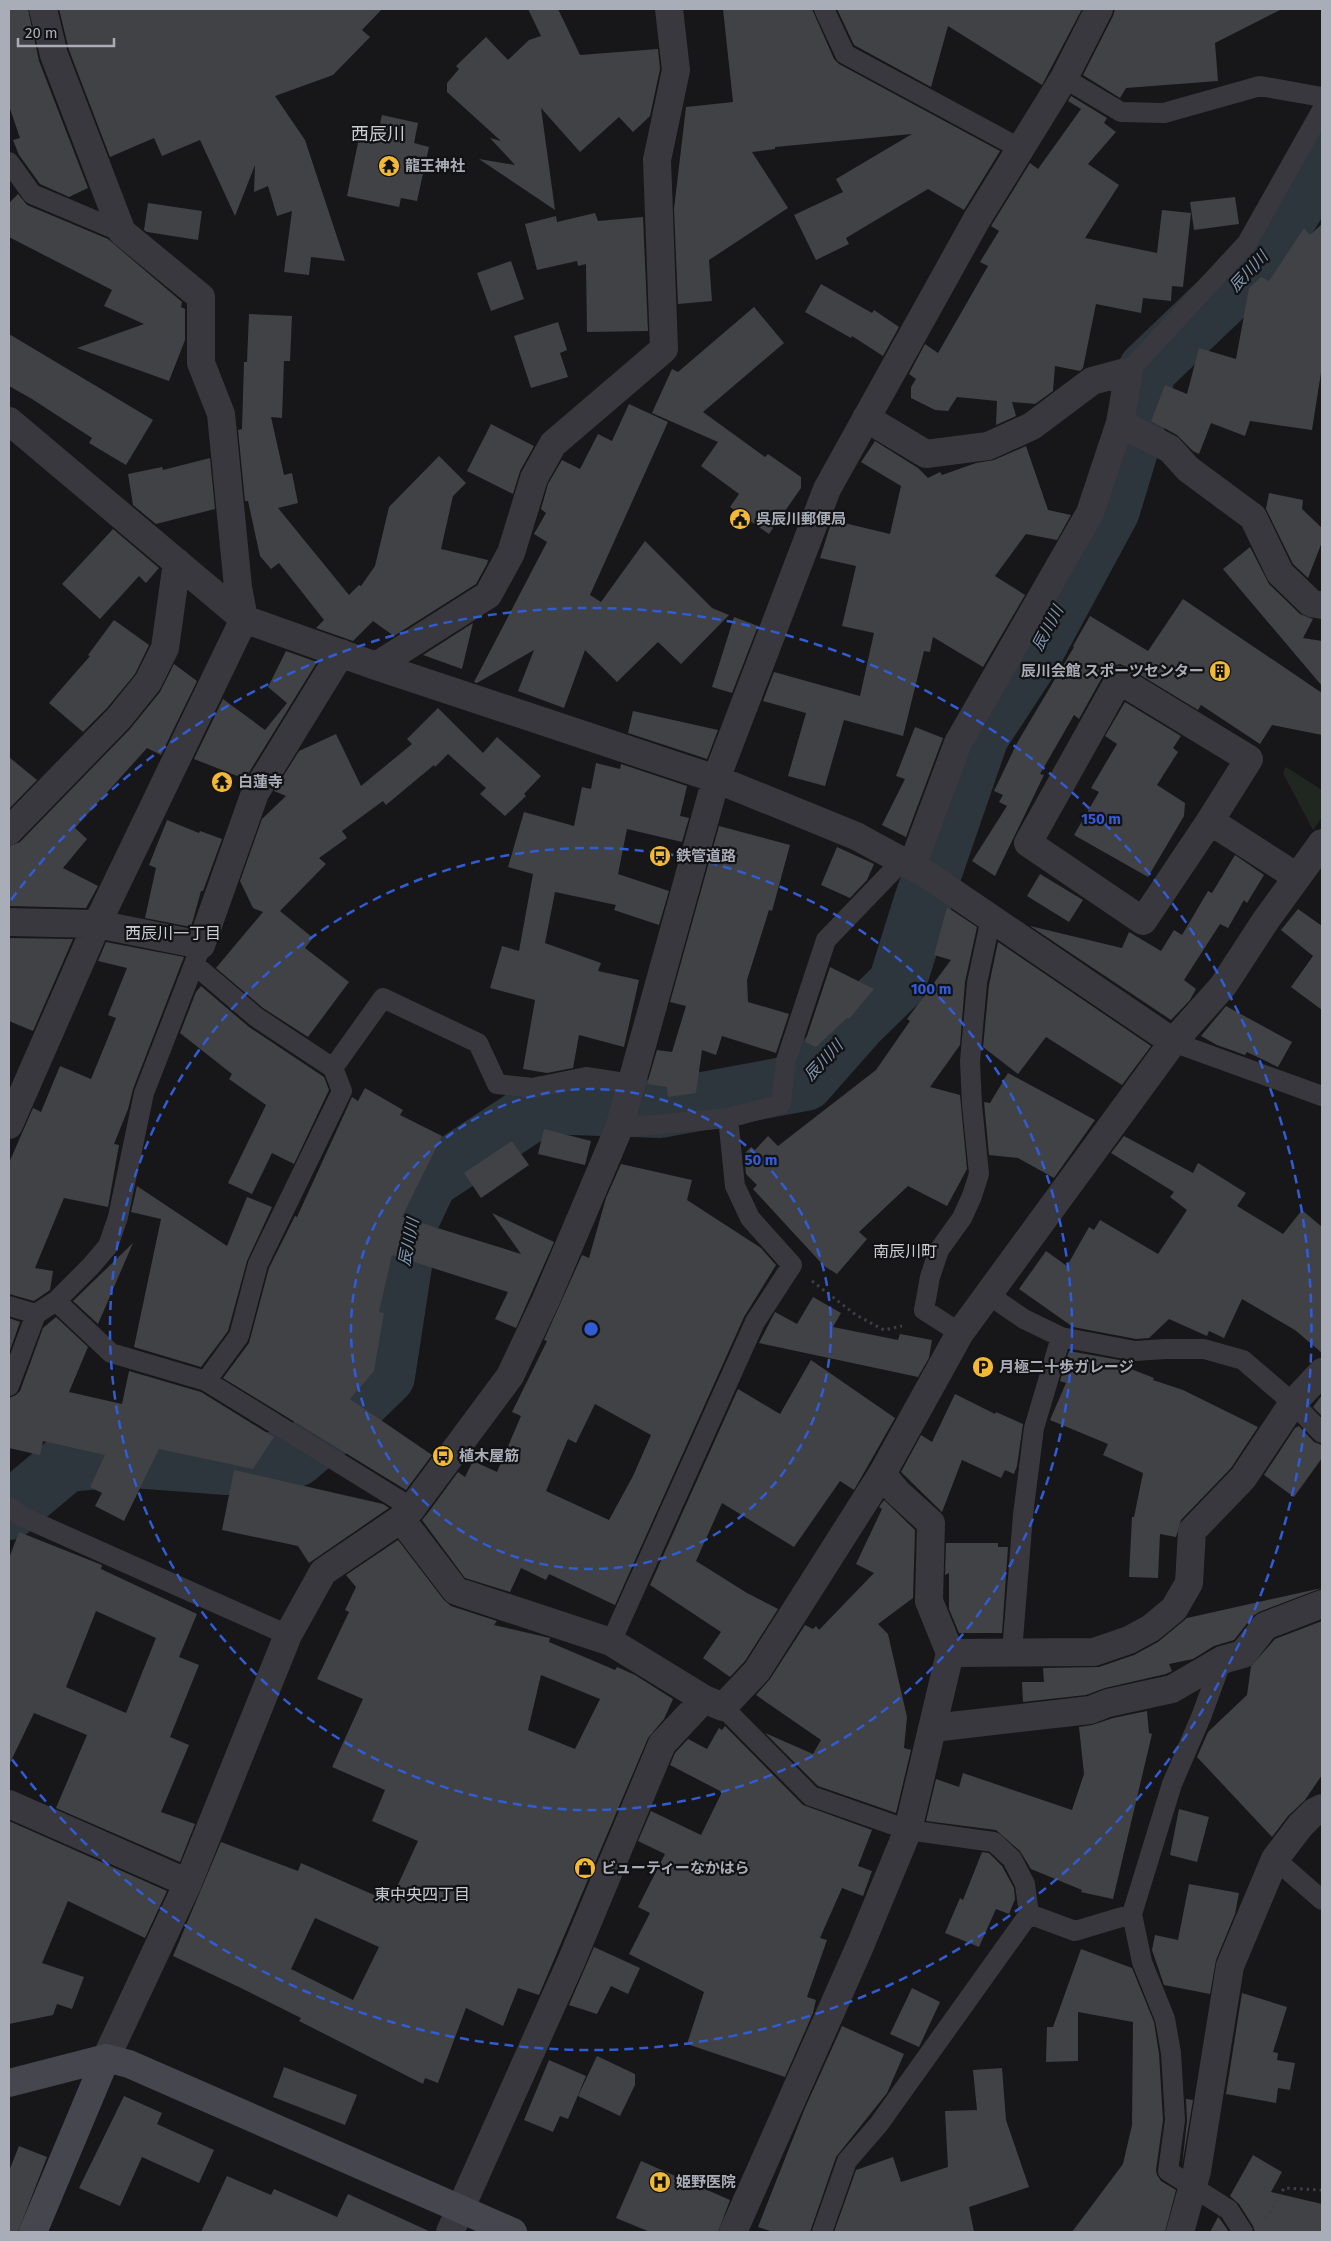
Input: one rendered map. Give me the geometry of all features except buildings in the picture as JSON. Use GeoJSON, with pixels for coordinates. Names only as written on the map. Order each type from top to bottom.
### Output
{"type":"FeatureCollection","features":[{"type":"Feature","properties":{"kind":"street"},"geometry":{"type":"LineString","coordinates":[[9,1125],[97,924],[244,618],[238,587],[221,414],[201,362],[201,297],[122,232],[54,55],[43,9]]}},
{"type":"Feature","properties":{"kind":"street"},"geometry":{"type":"LineString","coordinates":[[376,666],[488,595],[511,553],[534,478],[553,444],[664,349],[657,160],[676,70],[669,9]]}},
{"type":"Feature","properties":{"kind":"street"},"geometry":{"type":"LineString","coordinates":[[33,2232],[106,2058],[188,1883],[288,1635],[323,1572],[406,1513],[510,1376],[546,1300],[620,1124],[716,779],[827,489],[977,220],[1064,78],[1099,9]]}},
{"type":"Feature","properties":{"kind":"street"},"geometry":{"type":"LineString","coordinates":[[866,418],[926,454],[988,446],[1032,426],[1092,381],[1129,371],[1120,423],[1090,513],[958,742],[907,864]]}},
{"type":"Feature","properties":{"kind":"street"},"geometry":{"type":"LineString","coordinates":[[9,421],[244,618],[376,666],[716,779],[856,836],[907,864],[991,918],[1172,1042]]}},
{"type":"Feature","properties":{"kind":"street"},"geometry":{"type":"LineString","coordinates":[[1120,423],[1170,449],[1188,469],[1253,517],[1280,573],[1311,603],[1322,605]]}},
{"type":"Feature","properties":{"kind":"street"},"geometry":{"type":"LineString","coordinates":[[9,831],[119,718],[148,682],[165,648],[177,562]]}},
{"type":"Feature","properties":{"kind":"street"},"geometry":{"type":"LineString","coordinates":[[9,922],[97,924],[198,955],[255,793],[340,653]]}},
{"type":"Feature","properties":{"kind":"street"},"geometry":{"type":"LineString","coordinates":[[1119,680],[1248,759],[1210,821],[1143,921],[1028,843],[1119,680]]}},
{"type":"Feature","properties":{"kind":"street"},"geometry":{"type":"LineString","coordinates":[[1210,821],[1297,877]]}},
{"type":"Feature","properties":{"kind":"street"},"geometry":{"type":"LineString","coordinates":[[455,2221],[571,1962],[662,1744],[757,1670],[882,1474],[960,1333],[1172,1042],[1222,986],[1266,920],[1322,843]]}},
{"type":"Feature","properties":{"kind":"street"},"geometry":{"type":"LineString","coordinates":[[950,1653],[1094,1652],[1129,1640],[1151,1628],[1174,1609],[1189,1583],[1192,1531],[1243,1478],[1293,1404],[1322,1372]]}},
{"type":"Feature","properties":{"kind":"street"},"geometry":{"type":"LineString","coordinates":[[733,2232],[860,1946],[908,1830],[950,1653],[929,1601],[931,1523],[897,1492],[882,1474]]}},
{"type":"Feature","properties":{"kind":"street"},"geometry":{"type":"LineString","coordinates":[[406,1513],[456,1591],[611,1642],[714,1703]]}},
{"type":"Feature","properties":{"kind":"street"},"geometry":{"type":"LineString","coordinates":[[933,1728],[1090,1710],[1108,1703],[1172,1689],[1222,1660],[1243,1654],[1265,1626],[1322,1604]]}},
{"type":"Feature","properties":{"kind":"street"},"geometry":{"type":"LineString","coordinates":[[9,1804],[188,1883]]}},
{"type":"Feature","properties":{"kind":"street"},"geometry":{"type":"LineString","coordinates":[[1180,2232],[1194,2188],[1230,1966],[1275,1859],[1300,1826],[1314,1812],[1322,1808]]}},
{"type":"Feature","properties":{"kind":"street"},"geometry":{"type":"LineString","coordinates":[[9,2083],[106,2058],[129,2064],[455,2221],[513,2232]]}},
{"type":"Feature","properties":{"kind":"lane"},"geometry":{"type":"LineString","coordinates":[[824,9],[845,54],[1021,149]]}},
{"type":"Feature","properties":{"kind":"lane"},"geometry":{"type":"LineString","coordinates":[[1064,78],[1120,112],[1164,113],[1260,86],[1322,97]]}},
{"type":"Feature","properties":{"kind":"lane"},"geometry":{"type":"LineString","coordinates":[[1129,371],[1247,243],[1322,110]]}},
{"type":"Feature","properties":{"kind":"lane"},"geometry":{"type":"LineString","coordinates":[[9,162],[32,194],[122,232]]}},
{"type":"Feature","properties":{"kind":"lane"},"geometry":{"type":"LineString","coordinates":[[620,1124],[728,1118],[781,1104],[786,1061],[826,940],[907,864]]}},
{"type":"Feature","properties":{"kind":"lane"},"geometry":{"type":"LineString","coordinates":[[960,1333],[924,1310],[930,1277],[939,1250],[962,1218],[979,1174],[970,1061],[976,992],[991,918]]}},
{"type":"Feature","properties":{"kind":"lane"},"geometry":{"type":"LineString","coordinates":[[9,1386],[36,1314],[56,1301],[108,1246],[118,1217],[144,1093],[198,955],[256,1017],[333,1068],[342,1091],[258,1264],[239,1336],[206,1381]]}},
{"type":"Feature","properties":{"kind":"lane"},"geometry":{"type":"LineString","coordinates":[[333,1068],[383,998],[478,1044],[497,1084],[533,1088],[586,1077],[630,1089]]}},
{"type":"Feature","properties":{"kind":"lane"},"geometry":{"type":"LineString","coordinates":[[1172,1042],[1322,1096]]}},
{"type":"Feature","properties":{"kind":"lane"},"geometry":{"type":"LineString","coordinates":[[611,1642],[755,1322],[792,1265],[750,1218],[735,1186],[728,1118]]}},
{"type":"Feature","properties":{"kind":"lane"},"geometry":{"type":"LineString","coordinates":[[988,1295],[1024,1319],[1062,1337],[1135,1352],[1165,1349],[1204,1349],[1242,1360],[1293,1404],[1322,1433]]}},
{"type":"Feature","properties":{"kind":"lane"},"geometry":{"type":"LineString","coordinates":[[56,1301],[111,1353],[206,1381],[327,1455],[406,1513]]}},
{"type":"Feature","properties":{"kind":"lane"},"geometry":{"type":"LineString","coordinates":[[9,1306],[36,1314]]}},
{"type":"Feature","properties":{"kind":"lane"},"geometry":{"type":"LineString","coordinates":[[1012,1652],[1023,1515],[1034,1428],[1062,1337]]}},
{"type":"Feature","properties":{"kind":"lane"},"geometry":{"type":"LineString","coordinates":[[16,1512],[288,1635]]}},
{"type":"Feature","properties":{"kind":"lane"},"geometry":{"type":"LineString","coordinates":[[1222,1660],[1172,1784],[1132,1914],[1142,1962],[1165,2020],[1171,2053],[1175,2120],[1168,2171],[1229,2210],[1243,2232]]}},
{"type":"Feature","properties":{"kind":"lane"},"geometry":{"type":"LineString","coordinates":[[714,1703],[812,1796],[908,1830],[994,1842],[1012,1859],[1025,1884],[1029,1914],[879,2124],[847,2161],[822,2232]]}},
{"type":"Feature","properties":{"kind":"lane"},"geometry":{"type":"LineString","coordinates":[[1275,1859],[1322,1900]]}},
{"type":"Feature","properties":{"kind":"lane"},"geometry":{"type":"LineString","coordinates":[[1029,1914],[1075,1931],[1132,1914]]}},
{"type":"Feature","properties":{"kind":"path"},"geometry":{"type":"LineString","coordinates":[[792,1265],[856,1315],[884,1330],[906,1325],[924,1310]]}},
{"type":"Feature","properties":{"kind":"path"},"geometry":{"type":"LineString","coordinates":[[1262,2225],[1284,2188],[1322,2190]]}},
{"type":"Feature","properties":{"kind":"shaded area"},"geometry":{"type":"Polygon","coordinates":[[[1286,767],[1322,790],[1322,817],[1313,830],[1283,773],[1286,767]]]}},
{"type":"Feature","properties":{"kind":"waterway","name":"辰川川"},"geometry":{"type":"LineString","coordinates":[[9,1511],[66,1463],[121,1458],[227,1466],[296,1458],[345,1416],[386,1376],[410,1220],[429,1180],[543,1105],[660,1109],[805,1082],[858,1022],[897,984],[922,904],[980,736],[1031,658],[1111,510],[1133,437],[1147,370],[1237,284],[1272,245],[1308,184],[1322,149]]}},
{"type":"Feature","properties":{"kind":"place","name":"龍王神社"},"geometry":{"type":"Point","coordinates":[389,166]}},
{"type":"Feature","properties":{"kind":"place","name":"呉辰川郵便局"},"geometry":{"type":"Point","coordinates":[740,519]}},
{"type":"Feature","properties":{"kind":"place","name":"辰川会館 スポーツセンター"},"geometry":{"type":"Point","coordinates":[1220,671]}},
{"type":"Feature","properties":{"kind":"place","name":"白蓮寺"},"geometry":{"type":"Point","coordinates":[222,782]}},
{"type":"Feature","properties":{"kind":"place","name":"鉄管道路"},"geometry":{"type":"Point","coordinates":[660,856]}},
{"type":"Feature","properties":{"kind":"place","name":"月極二十歩ガレージ"},"geometry":{"type":"Point","coordinates":[983,1367]}},
{"type":"Feature","properties":{"kind":"place","name":"植木屋筋"},"geometry":{"type":"Point","coordinates":[443,1456]}},
{"type":"Feature","properties":{"kind":"place","name":"ビューティーなかはら"},"geometry":{"type":"Point","coordinates":[585,1868]}},
{"type":"Feature","properties":{"kind":"place","name":"姫野医院"},"geometry":{"type":"Point","coordinates":[660,2182]}},
{"type":"Feature","properties":{"kind":"district","name":"西辰川"},"geometry":{"type":"Point","coordinates":[378,134]}},
{"type":"Feature","properties":{"kind":"district","name":"西辰川一丁目"},"geometry":{"type":"Point","coordinates":[173,933]}},
{"type":"Feature","properties":{"kind":"district","name":"南辰川町"},"geometry":{"type":"Point","coordinates":[905,1251]}},
{"type":"Feature","properties":{"kind":"district","name":"東中央四丁目"},"geometry":{"type":"Point","coordinates":[422,1894]}}]}
